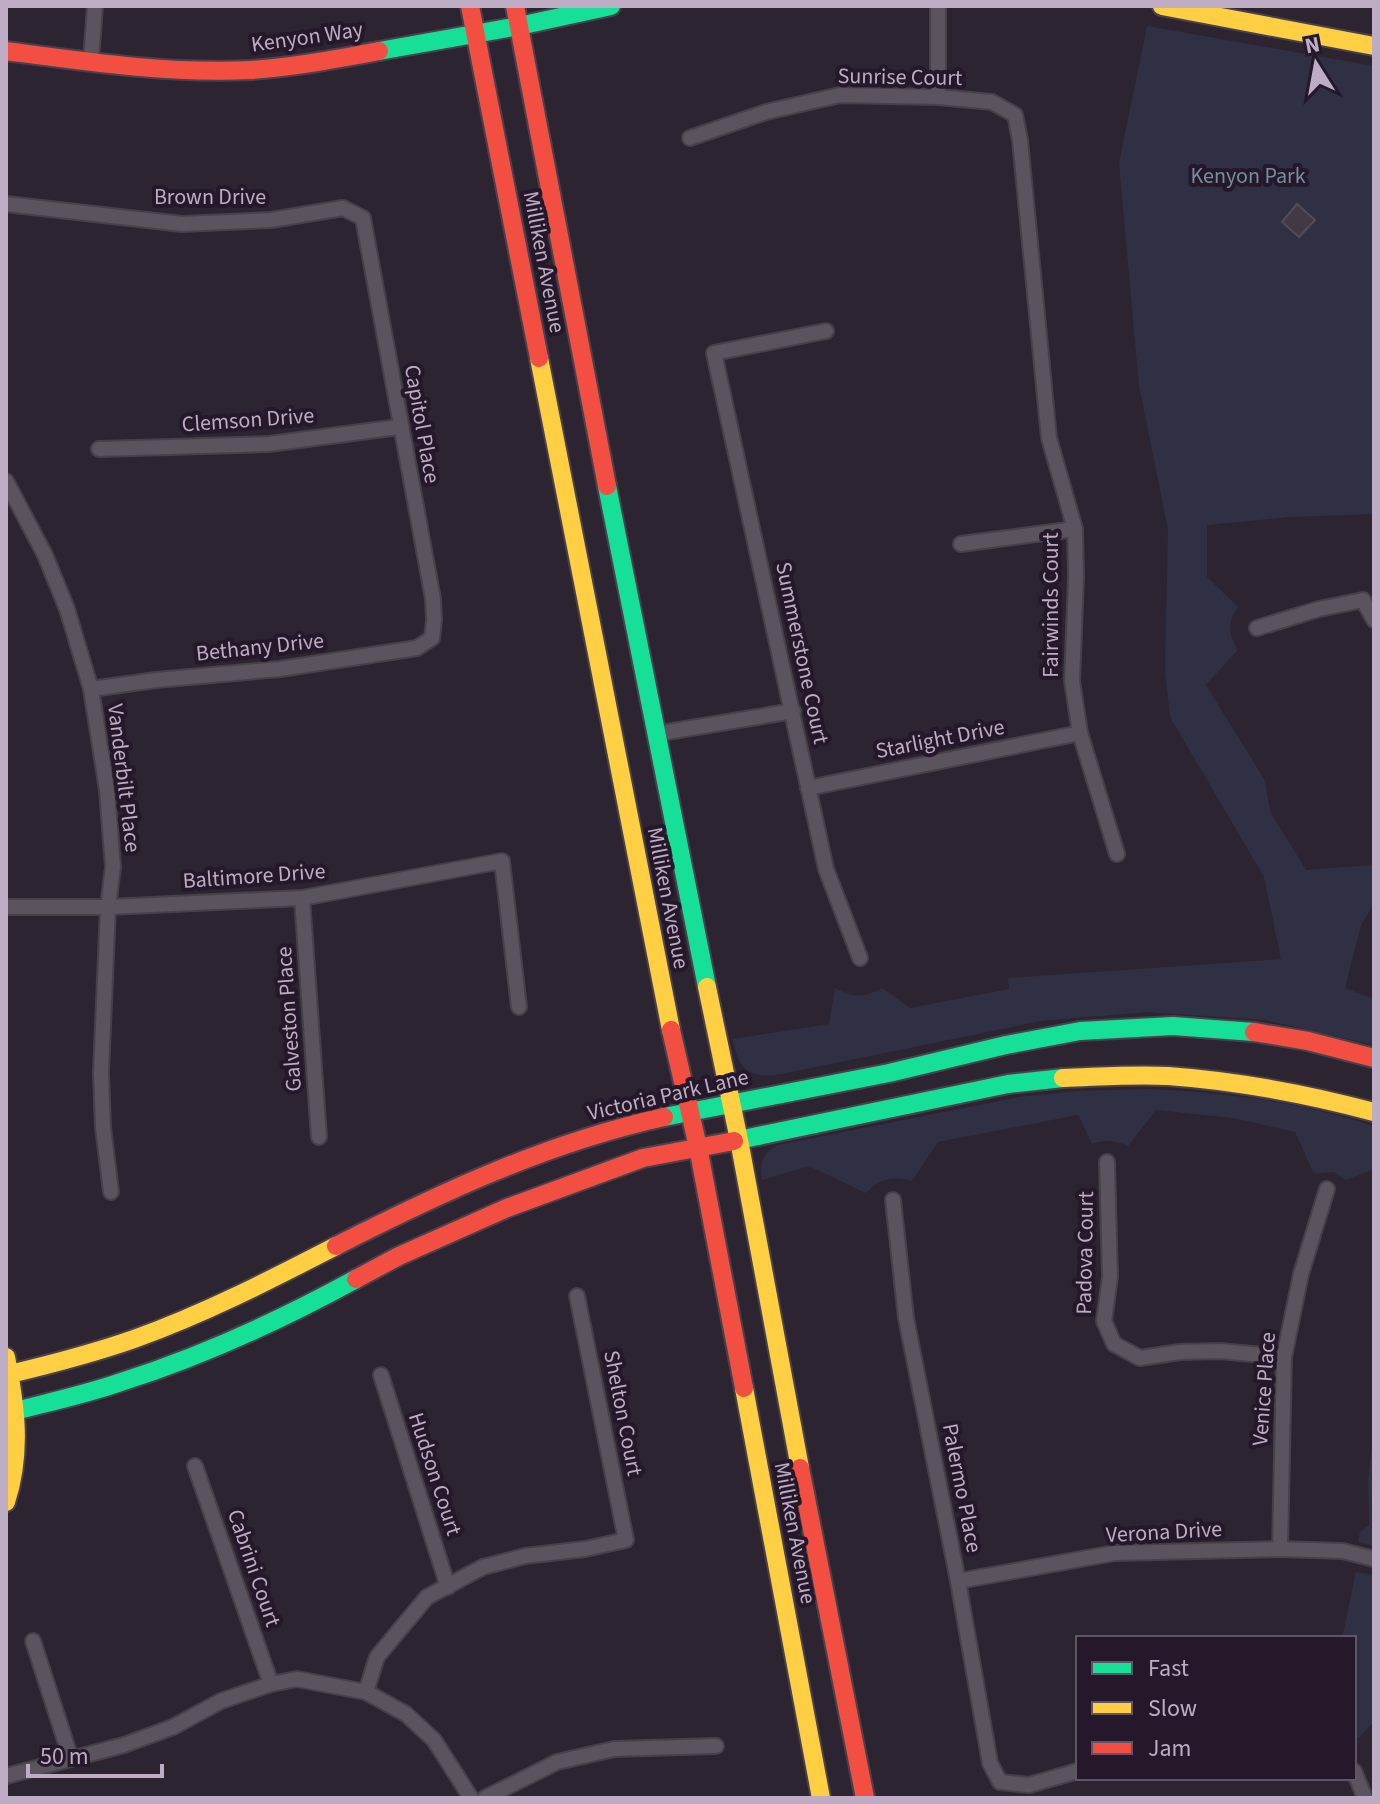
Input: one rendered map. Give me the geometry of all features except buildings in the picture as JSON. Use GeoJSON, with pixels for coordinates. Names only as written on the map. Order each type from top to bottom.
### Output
{"type":"FeatureCollection","features":[{"type":"Feature","properties":{"kind":"street"},"geometry":{"type":"LineString","coordinates":[[91,61],[95,6]]}},
{"type":"Feature","properties":{"kind":"street","name":"Milliken Avenue"},"geometry":{"type":"LineString","coordinates":[[470,6],[656,962],[698,1147],[821,1798]]}},
{"type":"Feature","properties":{"kind":"street","name":"Milliken Avenue"},"geometry":{"type":"LineString","coordinates":[[515,6],[655,734],[732,1103],[764,1283],[865,1798]]}},
{"type":"Feature","properties":{"kind":"street","name":"Kenyon Way"},"geometry":{"type":"LineString","coordinates":[[6,51],[141,69],[250,70],[301,65],[519,26],[611,6]]}},
{"type":"Feature","properties":{"kind":"street"},"geometry":{"type":"LineString","coordinates":[[938,6],[938,97]]}},
{"type":"Feature","properties":{"kind":"street"},"geometry":{"type":"LineString","coordinates":[[1162,6],[1200,9],[1312,36],[1374,46]]}},
{"type":"Feature","properties":{"kind":"street","name":"Sunrise Court"},"geometry":{"type":"LineString","coordinates":[[690,138],[766,112],[840,95],[938,97],[992,102],[1015,115]]}},
{"type":"Feature","properties":{"kind":"street","name":"Fairwinds Court"},"geometry":{"type":"LineString","coordinates":[[1015,115],[1049,438],[1075,529],[1072,681],[1080,733],[1117,854]]}},
{"type":"Feature","properties":{"kind":"street","name":"Brown Drive"},"geometry":{"type":"LineString","coordinates":[[6,204],[182,224],[271,220],[343,208],[363,218]]}},
{"type":"Feature","properties":{"kind":"street","name":"Capitol Place"},"geometry":{"type":"LineString","coordinates":[[363,218],[433,599],[432,638]]}},
{"type":"Feature","properties":{"kind":"street","name":"Summerstone Court"},"geometry":{"type":"LineString","coordinates":[[826,331],[714,353],[826,869],[860,958]]}},
{"type":"Feature","properties":{"kind":"street","name":"Clemson Drive"},"geometry":{"type":"LineString","coordinates":[[99,449],[269,444],[399,427]]}},
{"type":"Feature","properties":{"kind":"street","name":"Vanderbilt Place"},"geometry":{"type":"LineString","coordinates":[[6,481],[45,555],[67,609],[91,689],[107,790],[113,867],[108,907],[101,1073],[103,1127],[111,1192]]}},
{"type":"Feature","properties":{"kind":"street"},"geometry":{"type":"LineString","coordinates":[[961,544],[1075,529]]}},
{"type":"Feature","properties":{"kind":"street"},"geometry":{"type":"LineString","coordinates":[[1257,628],[1319,609],[1363,600],[1374,620]]}},
{"type":"Feature","properties":{"kind":"street","name":"Bethany Drive"},"geometry":{"type":"LineString","coordinates":[[91,689],[280,669],[417,648],[432,638]]}},
{"type":"Feature","properties":{"kind":"street"},"geometry":{"type":"LineString","coordinates":[[655,734],[793,711]]}},
{"type":"Feature","properties":{"kind":"street","name":"Starlight Drive"},"geometry":{"type":"LineString","coordinates":[[808,788],[1080,733]]}},
{"type":"Feature","properties":{"kind":"street","name":"Baltimore Drive"},"geometry":{"type":"LineString","coordinates":[[6,907],[108,907],[302,898],[502,861],[519,1007]]}},
{"type":"Feature","properties":{"kind":"street","name":"Galveston Place"},"geometry":{"type":"LineString","coordinates":[[302,898],[319,1137]]}},
{"type":"Feature","properties":{"kind":"street","name":"Victoria Park Lane"},"geometry":{"type":"LineString","coordinates":[[8,1366],[111,1346],[243,1293],[375,1224],[495,1170],[619,1128],[906,1069],[1026,1040],[1103,1028],[1174,1024],[1225,1028],[1330,1045],[1374,1058]]}},
{"type":"Feature","properties":{"kind":"street"},"geometry":{"type":"LineString","coordinates":[[15,1411],[120,1383],[214,1349],[299,1310],[399,1256],[507,1208],[643,1158],[1008,1084],[1102,1076],[1164,1076],[1229,1082],[1296,1092],[1374,1112]]}},
{"type":"Feature","properties":{"kind":"street","name":"Padova Court"},"geometry":{"type":"LineString","coordinates":[[1107,1162],[1110,1277],[1104,1321],[1114,1344],[1140,1358],[1180,1352],[1220,1351],[1284,1357]]}},
{"type":"Feature","properties":{"kind":"street","name":"Venice Place"},"geometry":{"type":"LineString","coordinates":[[1280,1549],[1284,1357],[1301,1274],[1327,1189]]}},
{"type":"Feature","properties":{"kind":"street","name":"Palermo Place"},"geometry":{"type":"LineString","coordinates":[[893,1200],[906,1318],[990,1763],[1000,1782],[1029,1785],[1076,1772]]}},
{"type":"Feature","properties":{"kind":"street","name":"Shelton Court"},"geometry":{"type":"LineString","coordinates":[[448,1587],[483,1567],[525,1556],[585,1549],[626,1540],[577,1296]]}},
{"type":"Feature","properties":{"kind":"street"},"geometry":{"type":"LineString","coordinates":[[6,1502],[17,1447],[8,1366]]}},
{"type":"Feature","properties":{"kind":"street","name":"Hudson Court"},"geometry":{"type":"LineString","coordinates":[[381,1375],[448,1587]]}},
{"type":"Feature","properties":{"kind":"street","name":"Cabrini Court"},"geometry":{"type":"LineString","coordinates":[[195,1466],[271,1684]]}},
{"type":"Feature","properties":{"kind":"street","name":"Verona Drive"},"geometry":{"type":"LineString","coordinates":[[958,1581],[1115,1553],[1280,1549],[1343,1551],[1374,1559]]}},
{"type":"Feature","properties":{"kind":"street"},"geometry":{"type":"LineString","coordinates":[[366,1692],[377,1657],[427,1597],[448,1587]]}},
{"type":"Feature","properties":{"kind":"street"},"geometry":{"type":"LineString","coordinates":[[33,1641],[71,1759]]}},
{"type":"Feature","properties":{"kind":"street"},"geometry":{"type":"LineString","coordinates":[[6,1776],[124,1745],[161,1731],[221,1701],[271,1684],[297,1679],[366,1692],[406,1714],[434,1740],[471,1798]]}},
{"type":"Feature","properties":{"kind":"street"},"geometry":{"type":"LineString","coordinates":[[485,1798],[557,1762],[614,1749],[716,1746]]}},
{"type":"Feature","properties":{"kind":"street"},"geometry":{"type":"LineString","coordinates":[[1356,1776],[1365,1798]]}},
{"type":"Feature","properties":{"kind":"green space","name":"Kenyon Park"},"geometry":{"type":"Polygon","coordinates":[[[1147,26],[1374,66],[1374,514],[1290,517],[1207,525],[1207,577],[1238,607],[1230,628],[1238,650],[1206,685],[1264,779],[1271,813],[1306,870],[1374,865],[1374,904],[1361,925],[1345,988],[1374,999],[1374,1045],[1265,1020],[1147,1012],[1041,1021],[782,1074],[754,1074],[743,1066],[733,1039],[829,1024],[835,988],[858,996],[882,988],[910,1008],[1009,989],[1008,978],[1281,959],[1264,877],[1170,717],[1165,669],[1168,529],[1139,386],[1119,163],[1147,26]]]}},
{"type":"Feature","properties":{"kind":"green space"},"geometry":{"type":"Polygon","coordinates":[[[1147,1089],[1262,1100],[1374,1126],[1374,1169],[1346,1180],[1334,1172],[1314,1174],[1295,1132],[1233,1118],[1156,1110],[1128,1146],[1110,1141],[1092,1144],[1078,1115],[938,1142],[912,1181],[887,1180],[866,1193],[809,1166],[762,1180],[763,1159],[768,1151],[778,1145],[1019,1097],[1147,1089]]]}},
{"type":"Feature","properties":{"kind":"green space"},"geometry":{"type":"Polygon","coordinates":[[[1374,1428],[1374,1546],[1358,1542],[1360,1532],[1369,1525],[1368,1480],[1374,1428]]]}},
{"type":"Feature","properties":{"kind":"green space"},"geometry":{"type":"Polygon","coordinates":[[[1356,1572],[1374,1575],[1374,1721],[1359,1738],[1356,1736],[1356,1636],[1342,1636],[1356,1572]]]}},
{"type":"Feature","properties":{"kind":"traffic: fast"},"geometry":{"type":"LineString","coordinates":[[379,51],[611,6]]}},
{"type":"Feature","properties":{"kind":"traffic: fast"},"geometry":{"type":"LineString","coordinates":[[607,486],[707,987]]}},
{"type":"Feature","properties":{"kind":"traffic: fast"},"geometry":{"type":"LineString","coordinates":[[664,1117],[889,1073],[1080,1031],[1173,1026],[1254,1032]]}},
{"type":"Feature","properties":{"kind":"traffic: fast"},"geometry":{"type":"LineString","coordinates":[[734,1141],[1008,1084],[1063,1078]]}},
{"type":"Feature","properties":{"kind":"traffic: fast"},"geometry":{"type":"LineString","coordinates":[[15,1411],[95,1390],[182,1361],[270,1323],[356,1279]]}},
{"type":"Feature","properties":{"kind":"traffic: slow"},"geometry":{"type":"LineString","coordinates":[[1162,6],[1374,46]]}},
{"type":"Feature","properties":{"kind":"traffic: slow"},"geometry":{"type":"LineString","coordinates":[[539,358],[671,1030]]}},
{"type":"Feature","properties":{"kind":"traffic: slow"},"geometry":{"type":"LineString","coordinates":[[707,987],[800,1468]]}},
{"type":"Feature","properties":{"kind":"traffic: slow"},"geometry":{"type":"LineString","coordinates":[[1063,1078],[1142,1075],[1194,1078],[1272,1089],[1374,1112]]}},
{"type":"Feature","properties":{"kind":"traffic: slow"},"geometry":{"type":"LineString","coordinates":[[10,1374],[88,1354],[186,1319],[336,1246]]}},
{"type":"Feature","properties":{"kind":"traffic: slow"},"geometry":{"type":"LineString","coordinates":[[6,1357],[16,1430],[14,1466],[6,1502]]}},
{"type":"Feature","properties":{"kind":"traffic: slow"},"geometry":{"type":"LineString","coordinates":[[744,1388],[821,1798]]}},
{"type":"Feature","properties":{"kind":"traffic: jam"},"geometry":{"type":"LineString","coordinates":[[470,6],[539,358]]}},
{"type":"Feature","properties":{"kind":"traffic: jam"},"geometry":{"type":"LineString","coordinates":[[515,6],[607,486]]}},
{"type":"Feature","properties":{"kind":"traffic: jam"},"geometry":{"type":"LineString","coordinates":[[6,51],[128,66],[220,71],[283,67],[379,51]]}},
{"type":"Feature","properties":{"kind":"traffic: jam"},"geometry":{"type":"LineString","coordinates":[[671,1030],[698,1147],[744,1388]]}},
{"type":"Feature","properties":{"kind":"traffic: jam"},"geometry":{"type":"LineString","coordinates":[[1254,1032],[1308,1041],[1374,1058]]}},
{"type":"Feature","properties":{"kind":"traffic: jam"},"geometry":{"type":"LineString","coordinates":[[336,1246],[496,1171],[578,1141],[664,1117]]}},
{"type":"Feature","properties":{"kind":"traffic: jam"},"geometry":{"type":"LineString","coordinates":[[356,1279],[399,1256],[507,1208],[643,1158],[734,1141]]}},
{"type":"Feature","properties":{"kind":"traffic: jam"},"geometry":{"type":"LineString","coordinates":[[800,1468],[865,1798]]}}]}
